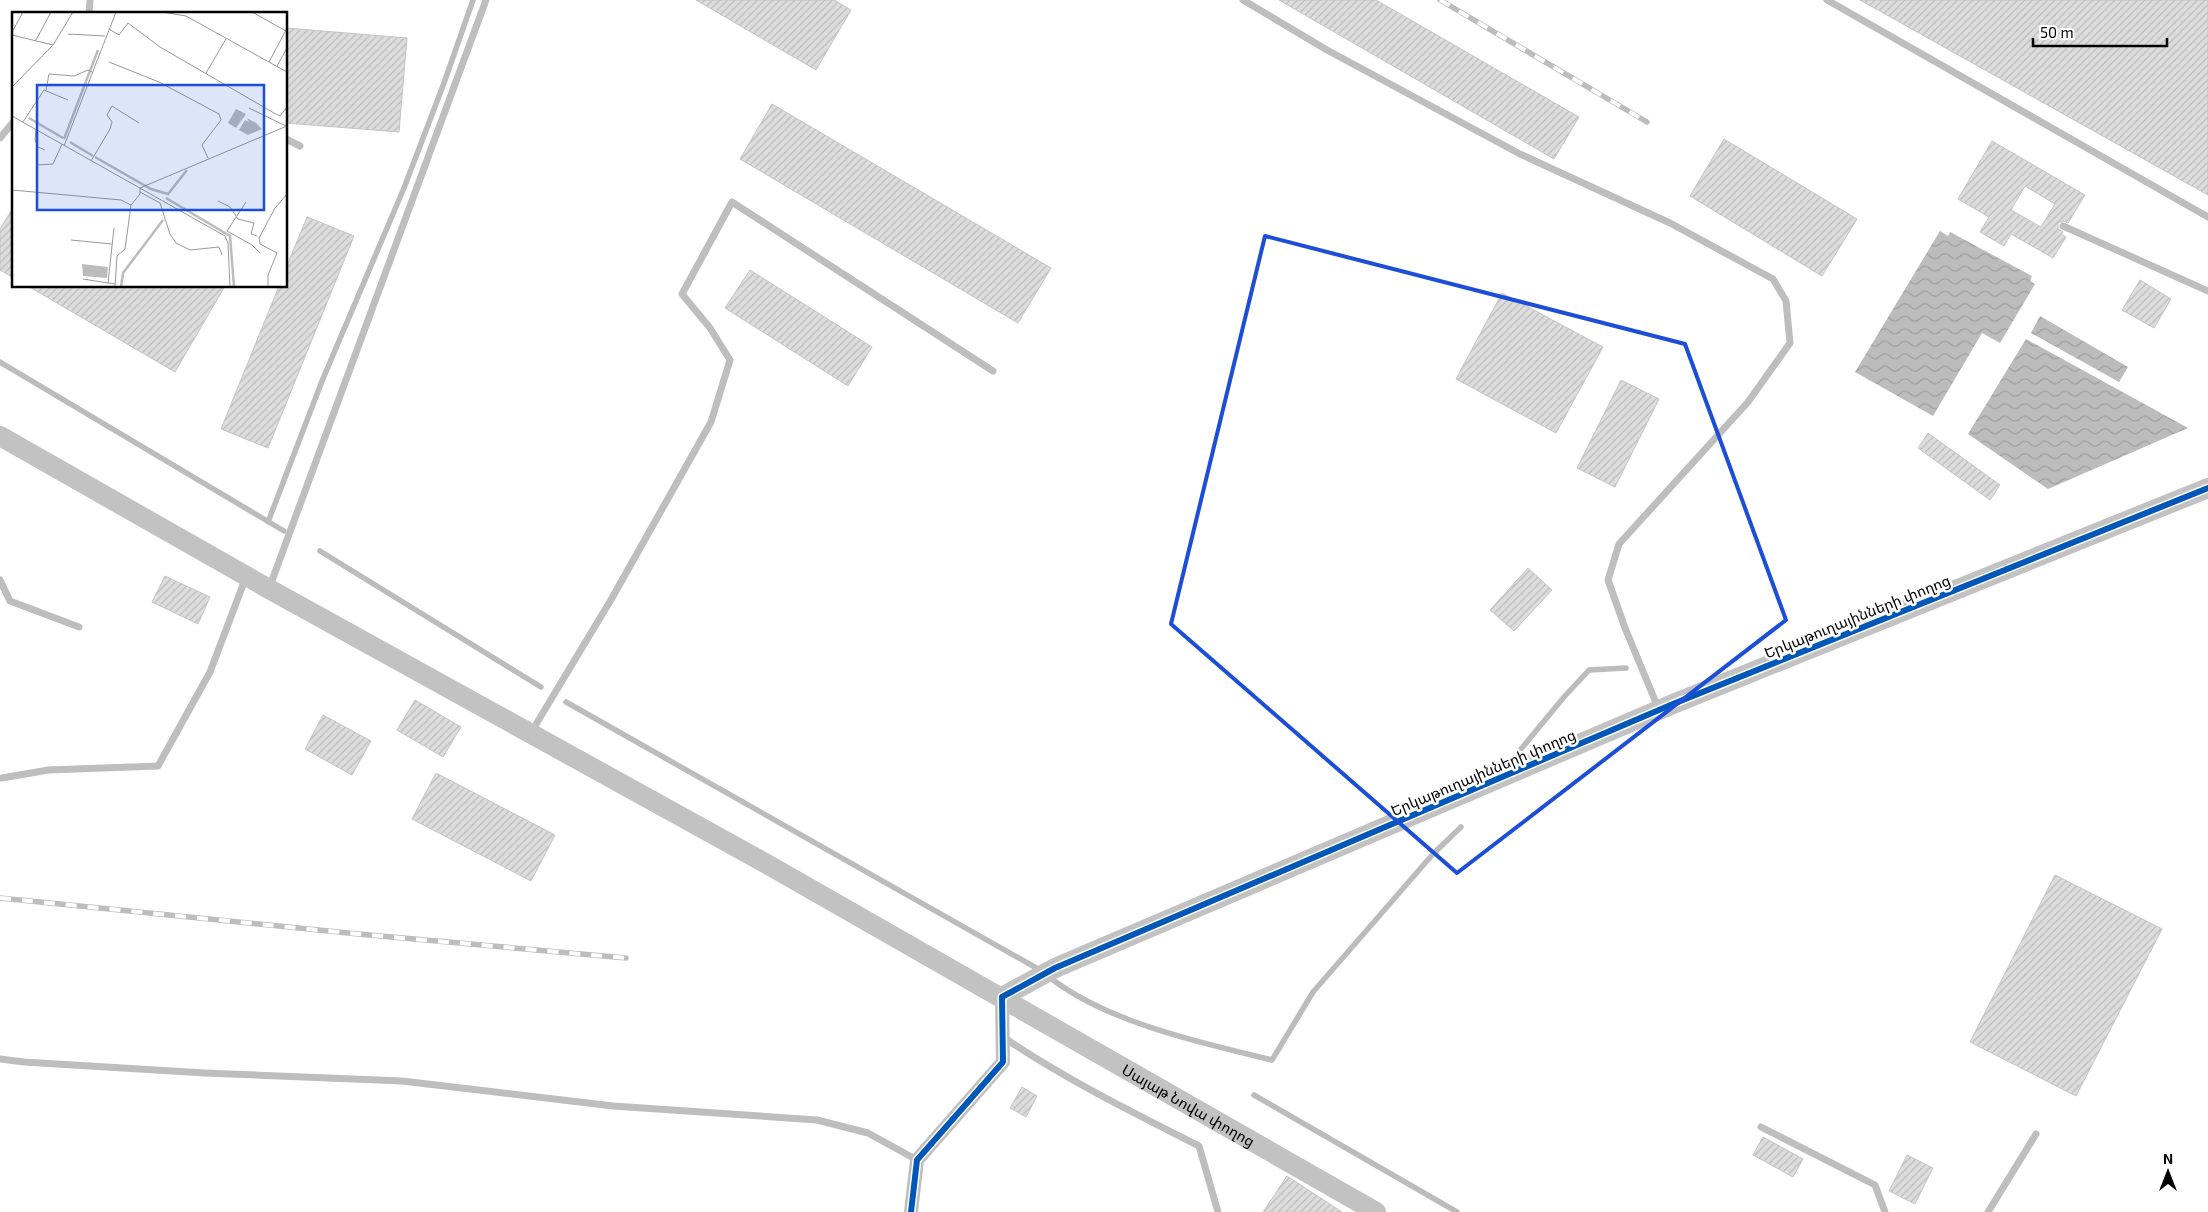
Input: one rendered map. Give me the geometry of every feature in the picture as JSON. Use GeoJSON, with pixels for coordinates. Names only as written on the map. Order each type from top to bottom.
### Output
{"type":"FeatureCollection","features":[{"type":"Feature","properties":{"kind":"main road","name":"Սայաթ Նովա փողոց"},"geometry":{"type":"LineString","coordinates":[[0,436],[269,589],[1002,998],[1376,1212]]}},
{"type":"Feature","properties":{"kind":"main road","name":"Երկաթուղայինների փողոց"},"geometry":{"type":"LineString","coordinates":[[1002,998],[1054,968],[1659,710],[2208,488]]}},
{"type":"Feature","properties":{"kind":"street"},"geometry":{"type":"LineString","coordinates":[[911,1212],[917,1160],[1003,1062],[1002,998]]}},
{"type":"Feature","properties":{"kind":"lane"},"geometry":{"type":"LineString","coordinates":[[269,589],[486,0]]}},
{"type":"Feature","properties":{"kind":"lane"},"geometry":{"type":"LineString","coordinates":[[1243,0],[1327,50],[1520,154],[1670,223],[1773,279],[1786,301],[1790,343],[1748,402],[1619,544],[1608,580],[1625,628],[1659,710]]}},
{"type":"Feature","properties":{"kind":"lane"},"geometry":{"type":"LineString","coordinates":[[1827,0],[2208,217]]}},
{"type":"Feature","properties":{"kind":"lane"},"geometry":{"type":"LineString","coordinates":[[0,138],[12,123]]}},
{"type":"Feature","properties":{"kind":"lane"},"geometry":{"type":"LineString","coordinates":[[288,140],[300,146]]}},
{"type":"Feature","properties":{"kind":"lane"},"geometry":{"type":"LineString","coordinates":[[530,734],[612,598],[711,422],[730,360],[710,328],[682,294],[732,202],[993,371]]}},
{"type":"Feature","properties":{"kind":"lane"},"geometry":{"type":"LineString","coordinates":[[2062,226],[2208,291]]}},
{"type":"Feature","properties":{"kind":"lane"},"geometry":{"type":"LineString","coordinates":[[2,778],[48,770],[158,766],[210,672],[246,576]]}},
{"type":"Feature","properties":{"kind":"lane"},"geometry":{"type":"LineString","coordinates":[[0,580],[10,601],[79,627]]}},
{"type":"Feature","properties":{"kind":"lane"},"geometry":{"type":"LineString","coordinates":[[1003,1037],[1035,1059],[1199,1146],[1218,1212]]}},
{"type":"Feature","properties":{"kind":"lane"},"geometry":{"type":"LineString","coordinates":[[0,1059],[205,1073],[402,1080],[613,1106],[817,1120],[868,1133],[917,1160]]}},
{"type":"Feature","properties":{"kind":"lane"},"geometry":{"type":"LineString","coordinates":[[1761,1127],[1875,1185],[1885,1212]]}},
{"type":"Feature","properties":{"kind":"lane"},"geometry":{"type":"LineString","coordinates":[[1988,1212],[2036,1134]]}},
{"type":"Feature","properties":{"kind":"highlighted area"},"geometry":{"type":"Polygon","coordinates":[[[1265,236],[1685,344],[1786,620],[1457,873],[1171,624],[1265,236]]]}},
{"type":"Feature","properties":{"kind":"water"},"geometry":{"type":"Polygon","coordinates":[[[1940,231],[1948,236],[1950,232],[2032,276],[2030,281],[2035,284],[2000,343],[1982,333],[1933,416],[1855,372],[1940,231]]]}},
{"type":"Feature","properties":{"kind":"water"},"geometry":{"type":"Polygon","coordinates":[[[2040,316],[2128,367],[2119,382],[2031,333],[2040,316]]]}},
{"type":"Feature","properties":{"kind":"water"},"geometry":{"type":"Polygon","coordinates":[[[2026,339],[2188,428],[2048,489],[1968,434],[2026,339]]]}},
{"type":"Feature","properties":{"kind":"building"},"geometry":{"type":"Polygon","coordinates":[[[696,0],[834,0],[851,10],[816,70],[696,0]]]}},
{"type":"Feature","properties":{"kind":"building"},"geometry":{"type":"Polygon","coordinates":[[[1279,0],[1376,0],[1579,117],[1554,159],[1279,0]]]}},
{"type":"Feature","properties":{"kind":"building"},"geometry":{"type":"Polygon","coordinates":[[[1860,0],[2208,0],[2208,195],[1860,0]]]}},
{"type":"Feature","properties":{"kind":"building"},"geometry":{"type":"Polygon","coordinates":[[[288,28],[407,38],[399,132],[288,123],[288,28]]]}},
{"type":"Feature","properties":{"kind":"building"},"geometry":{"type":"Polygon","coordinates":[[[772,104],[1051,268],[1018,323],[740,159],[772,104]]]}},
{"type":"Feature","properties":{"kind":"building"},"geometry":{"type":"Polygon","coordinates":[[[1724,139],[1857,219],[1822,276],[1690,196],[1724,139]]]}},
{"type":"Feature","properties":{"kind":"building"},"geometry":{"type":"Polygon","coordinates":[[[1992,141],[2085,195],[2068,223],[2063,221],[2058,223],[2058,229],[2066,237],[2053,258],[2011,234],[2004,246],[1980,232],[1989,217],[1958,199],[1992,141]],[[2025,186],[2011,210],[2041,227],[2055,204],[2025,186]]]}},
{"type":"Feature","properties":{"kind":"building"},"geometry":{"type":"Polygon","coordinates":[[[12,209],[12,277],[0,270],[0,229],[12,209]]]}},
{"type":"Feature","properties":{"kind":"building"},"geometry":{"type":"Polygon","coordinates":[[[307,217],[354,236],[268,448],[221,429],[278,288],[288,288],[288,263],[307,217]]]}},
{"type":"Feature","properties":{"kind":"building"},"geometry":{"type":"Polygon","coordinates":[[[750,270],[872,347],[848,386],[725,308],[750,270]]]}},
{"type":"Feature","properties":{"kind":"building"},"geometry":{"type":"Polygon","coordinates":[[[2140,280],[2171,299],[2154,328],[2122,310],[2140,280]]]}},
{"type":"Feature","properties":{"kind":"building"},"geometry":{"type":"Polygon","coordinates":[[[31,288],[224,288],[175,372],[31,288]]]}},
{"type":"Feature","properties":{"kind":"building"},"geometry":{"type":"Polygon","coordinates":[[[1502,293],[1603,347],[1556,433],[1456,379],[1502,293]]]}},
{"type":"Feature","properties":{"kind":"building"},"geometry":{"type":"Polygon","coordinates":[[[1621,380],[1659,399],[1615,487],[1577,468],[1621,380]]]}},
{"type":"Feature","properties":{"kind":"building"},"geometry":{"type":"Polygon","coordinates":[[[1928,433],[2000,485],[1990,500],[1918,448],[1928,433]]]}},
{"type":"Feature","properties":{"kind":"building"},"geometry":{"type":"Polygon","coordinates":[[[1528,568],[1552,590],[1514,631],[1490,610],[1528,568]]]}},
{"type":"Feature","properties":{"kind":"building"},"geometry":{"type":"Polygon","coordinates":[[[165,576],[210,597],[198,624],[152,602],[165,576]]]}},
{"type":"Feature","properties":{"kind":"building"},"geometry":{"type":"Polygon","coordinates":[[[415,700],[461,727],[443,757],[397,730],[415,700]]]}},
{"type":"Feature","properties":{"kind":"building"},"geometry":{"type":"Polygon","coordinates":[[[323,715],[371,741],[352,775],[305,749],[323,715]]]}},
{"type":"Feature","properties":{"kind":"building"},"geometry":{"type":"Polygon","coordinates":[[[436,773],[555,835],[531,881],[412,819],[436,773]]]}},
{"type":"Feature","properties":{"kind":"building"},"geometry":{"type":"Polygon","coordinates":[[[2055,875],[2162,929],[2076,1096],[1970,1042],[2055,875]]]}},
{"type":"Feature","properties":{"kind":"building"},"geometry":{"type":"Polygon","coordinates":[[[1022,1087],[1037,1096],[1026,1117],[1010,1108],[1022,1087]]]}},
{"type":"Feature","properties":{"kind":"building"},"geometry":{"type":"Polygon","coordinates":[[[1763,1137],[1803,1159],[1793,1177],[1753,1155],[1763,1137]]]}},
{"type":"Feature","properties":{"kind":"building"},"geometry":{"type":"Polygon","coordinates":[[[1907,1155],[1933,1168],[1915,1204],[1889,1191],[1907,1155]]]}},
{"type":"Feature","properties":{"kind":"building"},"geometry":{"type":"Polygon","coordinates":[[[1287,1176],[1342,1212],[1263,1212],[1287,1176]]]}},
{"type":"Feature","properties":{"kind":"waterway"},"geometry":{"type":"LineString","coordinates":[[268,522],[322,381],[404,188],[473,0]]}},
{"type":"Feature","properties":{"kind":"waterway"},"geometry":{"type":"LineString","coordinates":[[0,362],[284,531]]}},
{"type":"Feature","properties":{"kind":"waterway"},"geometry":{"type":"LineString","coordinates":[[320,551],[541,687]]}},
{"type":"Feature","properties":{"kind":"waterway"},"geometry":{"type":"LineString","coordinates":[[1521,749],[1589,670],[1626,668]]}},
{"type":"Feature","properties":{"kind":"waterway"},"geometry":{"type":"LineString","coordinates":[[566,702],[1040,970]]}},
{"type":"Feature","properties":{"kind":"waterway"},"geometry":{"type":"LineString","coordinates":[[1048,976],[1071,992],[1125,1018],[1185,1038],[1272,1060],[1313,992],[1433,854],[1461,827]]}},
{"type":"Feature","properties":{"kind":"waterway"},"geometry":{"type":"LineString","coordinates":[[1254,1095],[1457,1212]]}},
{"type":"Feature","properties":{"kind":"railway"},"geometry":{"type":"LineString","coordinates":[[1440,0],[1647,122]]}},
{"type":"Feature","properties":{"kind":"railway"},"geometry":{"type":"LineString","coordinates":[[0,898],[358,934],[626,958]]}},
{"type":"Feature","properties":{"kind":"cycle path"},"geometry":{"type":"LineString","coordinates":[[911,1212],[917,1160],[1003,1062],[1002,997],[1055,968],[1673,704],[2208,488]]}}]}
